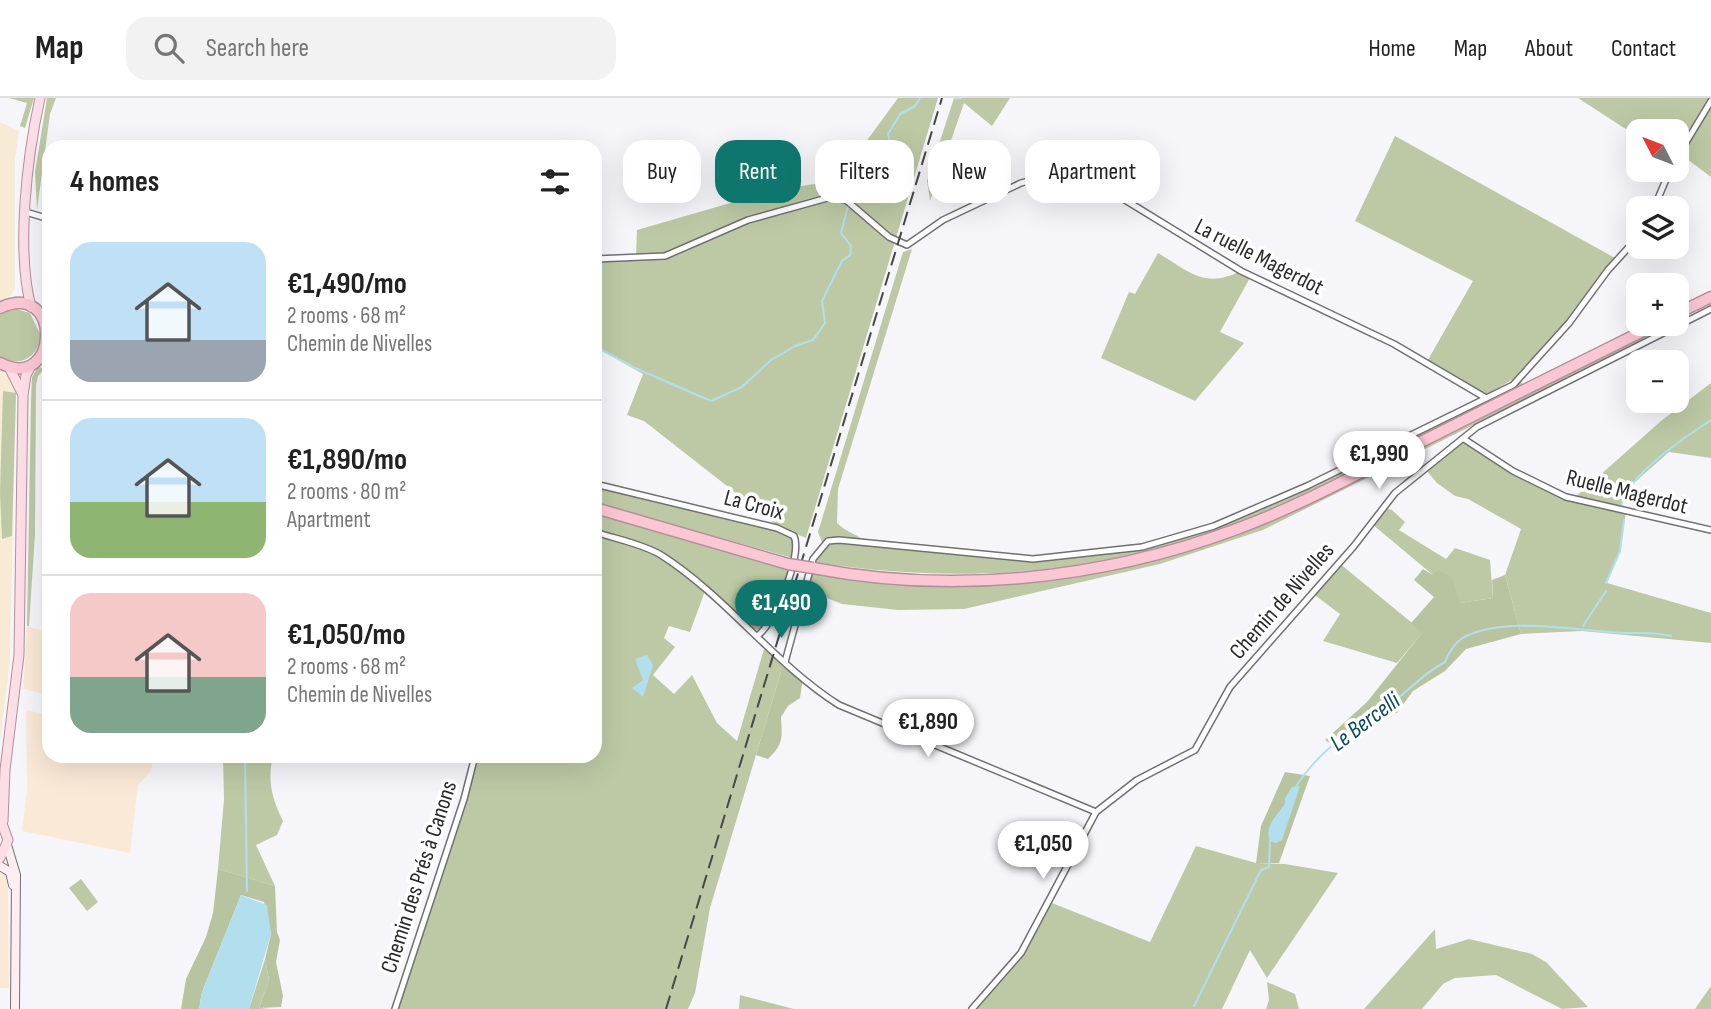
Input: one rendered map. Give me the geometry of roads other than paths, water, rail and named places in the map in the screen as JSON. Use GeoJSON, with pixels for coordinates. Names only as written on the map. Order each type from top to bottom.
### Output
{"type":"FeatureCollection","features":[{"type":"Feature","properties":{"kind":"highway"},"geometry":{"type":"LineString","coordinates":[[1689,308],[1711,297]]}},
{"type":"Feature","properties":{"kind":"highway"},"geometry":{"type":"LineString","coordinates":[[0,308],[13,304],[31,307],[42,316]]}},
{"type":"Feature","properties":{"kind":"highway"},"geometry":{"type":"LineString","coordinates":[[602,510],[788,564],[813,568],[901,578],[990,579],[1089,569],[1177,549],[1235,530],[1305,500],[1633,336]]}},
{"type":"Feature","properties":{"kind":"highway"},"geometry":{"type":"LineString","coordinates":[[4,365],[41,356]]}},
{"type":"Feature","properties":{"kind":"main road"},"geometry":{"type":"LineString","coordinates":[[31,307],[25,276],[26,212],[30,157],[40,98]]}},
{"type":"Feature","properties":{"kind":"main road"},"geometry":{"type":"LineString","coordinates":[[13,304],[25,276]]}},
{"type":"Feature","properties":{"kind":"main road"},"geometry":{"type":"LineString","coordinates":[[0,858],[6,845],[7,834],[1,820],[19,655],[23,396],[26,375],[41,356]]}},
{"type":"Feature","properties":{"kind":"main road"},"geometry":{"type":"LineString","coordinates":[[4,365],[23,396]]}},
{"type":"Feature","properties":{"kind":"main road"},"geometry":{"type":"LineString","coordinates":[[0,782],[5,771]]}},
{"type":"Feature","properties":{"kind":"street"},"geometry":{"type":"LineString","coordinates":[[1689,137],[1711,101]]}},
{"type":"Feature","properties":{"kind":"street","name":"La ruelle Magerdot"},"geometry":{"type":"LineString","coordinates":[[602,259],[665,256],[779,210],[824,198],[849,202],[889,237],[907,245],[943,220],[1011,187],[1043,176],[1065,172],[1081,173],[1241,271],[1387,341],[1486,398]]}},
{"type":"Feature","properties":{"kind":"street"},"geometry":{"type":"LineString","coordinates":[[26,212],[42,217]]}},
{"type":"Feature","properties":{"kind":"street"},"geometry":{"type":"LineString","coordinates":[[785,662],[813,559],[828,541],[1033,559],[1142,547],[1214,526],[1265,505],[1513,385],[1626,251]]}},
{"type":"Feature","properties":{"kind":"street","name":"Chemin de Nivelles"},"geometry":{"type":"LineString","coordinates":[[972,1009],[1021,953],[1096,812],[1137,780],[1195,750],[1230,687],[1354,546],[1388,500],[1477,427],[1711,309]]}},
{"type":"Feature","properties":{"kind":"street","name":"Ruelle Magerdot"},"geometry":{"type":"LineString","coordinates":[[1464,439],[1513,471],[1566,497],[1711,530]]}},
{"type":"Feature","properties":{"kind":"street","name":"La Croix"},"geometry":{"type":"LineString","coordinates":[[602,486],[777,528],[794,536],[797,551],[786,585],[770,625],[757,636]]}},
{"type":"Feature","properties":{"kind":"street"},"geometry":{"type":"LineString","coordinates":[[602,534],[659,554],[727,607],[828,698],[850,711],[1096,812]]}},
{"type":"Feature","properties":{"kind":"street","name":"Chemin des Prés à Canons"},"geometry":{"type":"LineString","coordinates":[[395,1009],[464,799],[473,763]]}},
{"type":"Feature","properties":{"kind":"street"},"geometry":{"type":"LineString","coordinates":[[6,845],[16,875],[13,1009]]}},
{"type":"Feature","properties":{"kind":"street"},"geometry":{"type":"LineString","coordinates":[[0,866],[10,873],[13,886],[13,1009]]}},
{"type":"Feature","properties":{"kind":"water"},"geometry":{"type":"Polygon","coordinates":[[[647,655],[653,665],[643,697],[632,688],[643,680],[635,659],[647,655]]]}},
{"type":"Feature","properties":{"kind":"water"},"geometry":{"type":"Polygon","coordinates":[[[1300,786],[1282,840],[1276,843],[1270,841],[1270,826],[1285,804],[1285,798],[1292,787],[1300,786]]]}},
{"type":"Feature","properties":{"kind":"water"},"geometry":{"type":"Polygon","coordinates":[[[241,895],[267,905],[271,934],[249,1009],[199,1009],[202,992],[241,895]]]}},
{"type":"Feature","properties":{"kind":"waterway"},"geometry":{"type":"LineString","coordinates":[[890,140],[888,134],[900,114],[915,106],[920,98]]}},
{"type":"Feature","properties":{"kind":"waterway"},"geometry":{"type":"LineString","coordinates":[[956,99],[961,98]]}},
{"type":"Feature","properties":{"kind":"waterway"},"geometry":{"type":"LineString","coordinates":[[602,350],[633,367],[711,401],[742,387],[771,360],[795,346],[813,340],[825,323],[822,301],[842,261],[850,255],[851,246],[841,233],[848,206]]}},
{"type":"Feature","properties":{"kind":"waterway"},"geometry":{"type":"LineString","coordinates":[[1621,507],[1625,495],[1645,470],[1711,420]]}},
{"type":"Feature","properties":{"kind":"waterway"},"geometry":{"type":"LineString","coordinates":[[1606,583],[1620,551],[1624,520]]}},
{"type":"Feature","properties":{"kind":"waterway"},"geometry":{"type":"LineString","coordinates":[[1583,626],[1606,591]]}},
{"type":"Feature","properties":{"kind":"waterway","name":"Le Bercelli"},"geometry":{"type":"LineString","coordinates":[[1295,788],[1329,748],[1445,662],[1452,648],[1464,637],[1482,630],[1523,626],[1671,636]]}},
{"type":"Feature","properties":{"kind":"waterway"},"geometry":{"type":"LineString","coordinates":[[245,763],[247,891]]}},
{"type":"Feature","properties":{"kind":"waterway","name":"Le Bercelli"},"geometry":{"type":"LineString","coordinates":[[1194,1006],[1261,870],[1269,867],[1270,840]]}},
{"type":"Feature","properties":{"kind":"railway"},"geometry":{"type":"LineString","coordinates":[[666,1009],[942,98]]}}]}
